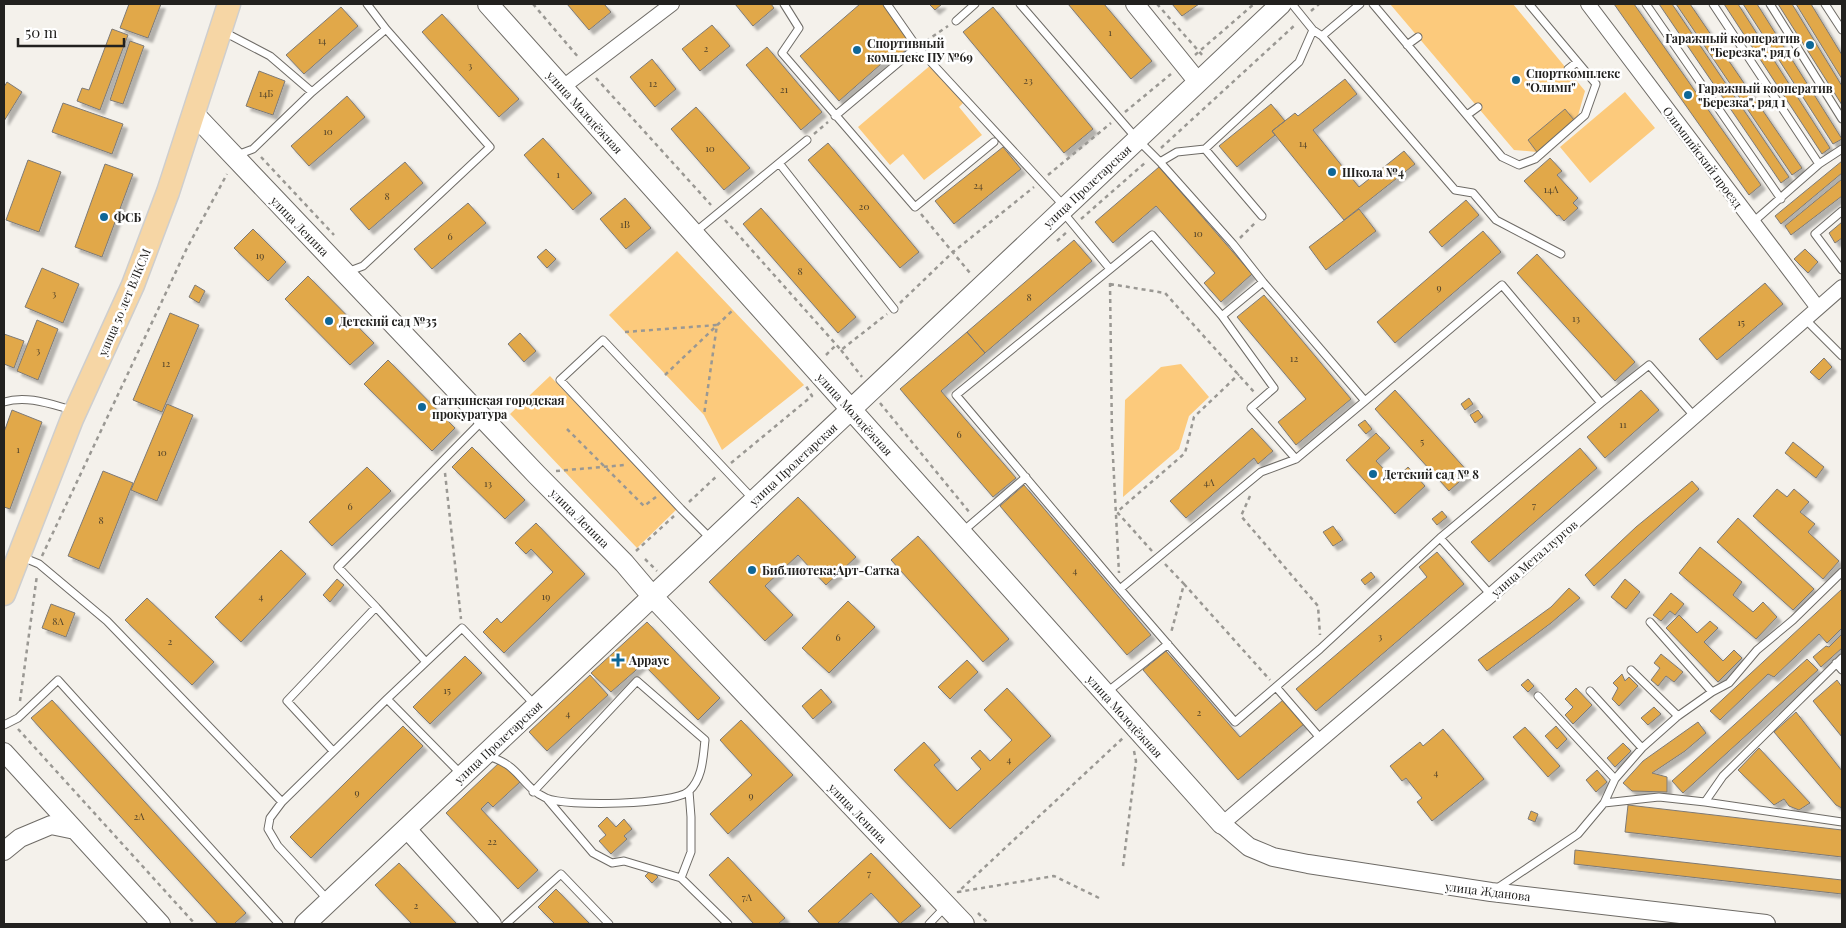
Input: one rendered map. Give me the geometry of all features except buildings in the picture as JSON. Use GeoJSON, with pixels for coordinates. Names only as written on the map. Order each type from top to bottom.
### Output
{"type":"FeatureCollection","features":[{"type":"Feature","properties":{"kind":"main road","name":"улица 50 лет ВЛКСМ"},"geometry":{"type":"LineString","coordinates":[[4,594],[75,411],[133,285],[168,192],[229,4]]}},
{"type":"Feature","properties":{"kind":"main road","name":"улица Молодёжная"},"geometry":{"type":"LineString","coordinates":[[488,4],[851,409],[969,527],[1105,693],[1222,824]]}},
{"type":"Feature","properties":{"kind":"main road","name":"улица Пролетарская"},"geometry":{"type":"LineString","coordinates":[[305,924],[981,286],[1067,214],[1137,139],[1281,4]]}},
{"type":"Feature","properties":{"kind":"main road","name":"улица Ленина"},"geometry":{"type":"LineString","coordinates":[[194,114],[234,166],[344,272],[537,475],[624,563],[652,596],[964,924]]}},
{"type":"Feature","properties":{"kind":"street"},"geometry":{"type":"LineString","coordinates":[[563,87],[672,4]]}},
{"type":"Feature","properties":{"kind":"street"},"geometry":{"type":"LineString","coordinates":[[1135,4],[1198,82]]}},
{"type":"Feature","properties":{"kind":"street","name":"Олимпийский проезд"},"geometry":{"type":"LineString","coordinates":[[1588,4],[1818,308]]}},
{"type":"Feature","properties":{"kind":"street","name":"улица Металлургов"},"geometry":{"type":"LineString","coordinates":[[1222,824],[1491,595],[1842,287]]}},
{"type":"Feature","properties":{"kind":"street"},"geometry":{"type":"LineString","coordinates":[[4,752],[161,924]]}},
{"type":"Feature","properties":{"kind":"street","name":"улица Жданова"},"geometry":{"type":"LineString","coordinates":[[1222,824],[1249,847],[1273,857],[1367,875],[1491,892],[1766,924]]}},
{"type":"Feature","properties":{"kind":"street"},"geometry":{"type":"LineString","coordinates":[[4,851],[20,838],[51,825],[75,830]]}},
{"type":"Feature","properties":{"kind":"street"},"geometry":{"type":"LineString","coordinates":[[406,828],[492,924]]}},
{"type":"Feature","properties":{"kind":"lane"},"geometry":{"type":"LineString","coordinates":[[344,272],[363,266],[490,147],[386,30],[367,4]]}},
{"type":"Feature","properties":{"kind":"lane"},"geometry":{"type":"LineString","coordinates":[[784,4],[799,28],[782,53],[915,207],[994,142]]}},
{"type":"Feature","properties":{"kind":"lane"},"geometry":{"type":"LineString","coordinates":[[887,4],[917,48],[1041,180],[1110,269]]}},
{"type":"Feature","properties":{"kind":"lane"},"geometry":{"type":"LineString","coordinates":[[956,21],[975,4]]}},
{"type":"Feature","properties":{"kind":"lane"},"geometry":{"type":"LineString","coordinates":[[1020,4],[1152,156],[1160,162],[1233,244],[1365,401]]}},
{"type":"Feature","properties":{"kind":"lane"},"geometry":{"type":"LineString","coordinates":[[1292,4],[1455,190],[1472,193],[1496,220],[1561,254]]}},
{"type":"Feature","properties":{"kind":"lane"},"geometry":{"type":"LineString","coordinates":[[1322,36],[1360,4]]}},
{"type":"Feature","properties":{"kind":"lane"},"geometry":{"type":"LineString","coordinates":[[1373,4],[1502,157],[1519,165],[1535,159],[1586,115],[1586,103],[1596,84],[1529,4]]}},
{"type":"Feature","properties":{"kind":"lane"},"geometry":{"type":"LineString","coordinates":[[1646,4],[1781,199]]}},
{"type":"Feature","properties":{"kind":"lane"},"geometry":{"type":"LineString","coordinates":[[1713,4],[1819,164]]}},
{"type":"Feature","properties":{"kind":"lane"},"geometry":{"type":"LineString","coordinates":[[1770,4],[1842,118]]}},
{"type":"Feature","properties":{"kind":"lane"},"geometry":{"type":"LineString","coordinates":[[1825,4],[1842,30]]}},
{"type":"Feature","properties":{"kind":"lane"},"geometry":{"type":"LineString","coordinates":[[220,30],[270,56],[312,92]]}},
{"type":"Feature","properties":{"kind":"lane"},"geometry":{"type":"LineString","coordinates":[[234,166],[312,92],[386,30]]}},
{"type":"Feature","properties":{"kind":"lane"},"geometry":{"type":"LineString","coordinates":[[1160,162],[1177,152],[1205,149],[1299,62],[1313,30]]}},
{"type":"Feature","properties":{"kind":"lane"},"geometry":{"type":"LineString","coordinates":[[1407,45],[1418,36]]}},
{"type":"Feature","properties":{"kind":"lane"},"geometry":{"type":"LineString","coordinates":[[835,116],[917,48]]}},
{"type":"Feature","properties":{"kind":"lane"},"geometry":{"type":"LineString","coordinates":[[1568,69],[1577,62]]}},
{"type":"Feature","properties":{"kind":"lane"},"geometry":{"type":"LineString","coordinates":[[1467,115],[1478,107]]}},
{"type":"Feature","properties":{"kind":"lane"},"geometry":{"type":"LineString","coordinates":[[693,233],[807,140]]}},
{"type":"Feature","properties":{"kind":"lane"},"geometry":{"type":"LineString","coordinates":[[1205,149],[1262,216]]}},
{"type":"Feature","properties":{"kind":"lane"},"geometry":{"type":"LineString","coordinates":[[1752,222],[1781,199],[1819,164],[1842,149]]}},
{"type":"Feature","properties":{"kind":"lane"},"geometry":{"type":"LineString","coordinates":[[779,163],[894,308]]}},
{"type":"Feature","properties":{"kind":"lane"},"geometry":{"type":"LineString","coordinates":[[1842,211],[1815,234],[1842,270]]}},
{"type":"Feature","properties":{"kind":"lane"},"geometry":{"type":"LineString","coordinates":[[1296,459],[1251,408],[1274,388],[1222,316],[1152,235],[956,395],[1235,722],[1320,649],[1440,538],[1649,365],[1695,417]]}},
{"type":"Feature","properties":{"kind":"lane"},"geometry":{"type":"LineString","coordinates":[[1222,316],[1263,282]]}},
{"type":"Feature","properties":{"kind":"lane"},"geometry":{"type":"LineString","coordinates":[[1120,589],[1261,472],[1296,459],[1502,285],[1601,403]]}},
{"type":"Feature","properties":{"kind":"lane"},"geometry":{"type":"LineString","coordinates":[[1808,322],[1842,356]]}},
{"type":"Feature","properties":{"kind":"lane"},"geometry":{"type":"LineString","coordinates":[[712,540],[681,510],[560,380],[603,340],[755,500]]}},
{"type":"Feature","properties":{"kind":"lane"},"geometry":{"type":"LineString","coordinates":[[4,402],[27,399],[75,411]]}},
{"type":"Feature","properties":{"kind":"lane"},"geometry":{"type":"LineString","coordinates":[[426,662],[338,566],[484,418]]}},
{"type":"Feature","properties":{"kind":"lane"},"geometry":{"type":"LineString","coordinates":[[969,527],[1026,477]]}},
{"type":"Feature","properties":{"kind":"lane"},"geometry":{"type":"LineString","coordinates":[[1440,538],[1491,595]]}},
{"type":"Feature","properties":{"kind":"lane"},"geometry":{"type":"LineString","coordinates":[[18,555],[38,564],[107,621],[282,802]]}},
{"type":"Feature","properties":{"kind":"lane"},"geometry":{"type":"LineString","coordinates":[[1491,892],[1578,834],[1604,803],[1616,779],[1642,748],[1678,716],[1712,692],[1729,683],[1757,650],[1793,620],[1842,572]]}},
{"type":"Feature","properties":{"kind":"lane"},"geometry":{"type":"LineString","coordinates":[[333,751],[287,701],[376,607]]}},
{"type":"Feature","properties":{"kind":"lane"},"geometry":{"type":"LineString","coordinates":[[1650,622],[1712,692]]}},
{"type":"Feature","properties":{"kind":"lane"},"geometry":{"type":"LineString","coordinates":[[329,901],[278,846],[268,829],[270,818],[282,802],[386,699],[462,628],[536,706]]}},
{"type":"Feature","properties":{"kind":"lane"},"geometry":{"type":"LineString","coordinates":[[1105,693],[1168,644]]}},
{"type":"Feature","properties":{"kind":"lane"},"geometry":{"type":"LineString","coordinates":[[1705,802],[1723,776],[1839,660],[1842,670]]}},
{"type":"Feature","properties":{"kind":"lane"},"geometry":{"type":"LineString","coordinates":[[1631,670],[1678,716]]}},
{"type":"Feature","properties":{"kind":"lane"},"geometry":{"type":"LineString","coordinates":[[4,725],[18,718],[58,680],[279,924]]}},
{"type":"Feature","properties":{"kind":"lane"},"geometry":{"type":"LineString","coordinates":[[485,754],[507,764],[533,792],[548,800],[582,804],[634,803],[669,799],[689,791],[701,772],[705,740],[638,681],[533,792]]}},
{"type":"Feature","properties":{"kind":"lane"},"geometry":{"type":"LineString","coordinates":[[1276,687],[1322,739]]}},
{"type":"Feature","properties":{"kind":"lane"},"geometry":{"type":"LineString","coordinates":[[1590,691],[1642,748]]}},
{"type":"Feature","properties":{"kind":"lane"},"geometry":{"type":"LineString","coordinates":[[1538,696],[1616,779]]}},
{"type":"Feature","properties":{"kind":"lane"},"geometry":{"type":"LineString","coordinates":[[386,699],[462,776]]}},
{"type":"Feature","properties":{"kind":"lane"},"geometry":{"type":"LineString","coordinates":[[681,878],[691,852],[689,791]]}},
{"type":"Feature","properties":{"kind":"lane"},"geometry":{"type":"LineString","coordinates":[[1604,803],[1659,797],[1842,822]]}},
{"type":"Feature","properties":{"kind":"lane"},"geometry":{"type":"LineString","coordinates":[[548,800],[593,853],[612,863],[624,861],[681,878],[728,924]]}},
{"type":"Feature","properties":{"kind":"lane"},"geometry":{"type":"LineString","coordinates":[[506,924],[561,874],[609,924]]}},
{"type":"Feature","properties":{"kind":"lane"},"geometry":{"type":"LineString","coordinates":[[929,924],[947,906]]}},
{"type":"Feature","properties":{"kind":"path"},"geometry":{"type":"LineString","coordinates":[[1157,4],[1228,86]]}},
{"type":"Feature","properties":{"kind":"path"},"geometry":{"type":"LineString","coordinates":[[953,252],[1184,64],[1254,4]]}},
{"type":"Feature","properties":{"kind":"path"},"geometry":{"type":"LineString","coordinates":[[1052,244],[1067,214],[1152,156],[1319,4]]}},
{"type":"Feature","properties":{"kind":"path"},"geometry":{"type":"LineString","coordinates":[[917,48],[956,21]]}},
{"type":"Feature","properties":{"kind":"path"},"geometry":{"type":"LineString","coordinates":[[807,140],[835,116]]}},
{"type":"Feature","properties":{"kind":"path"},"geometry":{"type":"LineString","coordinates":[[253,148],[338,238]]}},
{"type":"Feature","properties":{"kind":"path"},"geometry":{"type":"LineString","coordinates":[[195,924],[18,728],[18,718],[38,564],[187,248],[229,171],[234,166]]}},
{"type":"Feature","properties":{"kind":"path"},"geometry":{"type":"LineString","coordinates":[[915,207],[981,286]]}},
{"type":"Feature","properties":{"kind":"path"},"geometry":{"type":"LineString","coordinates":[[1233,244],[1262,216]]}},
{"type":"Feature","properties":{"kind":"path"},"geometry":{"type":"LineString","coordinates":[[1110,269],[1112,438],[1120,589]]}},
{"type":"Feature","properties":{"kind":"path"},"geometry":{"type":"LineString","coordinates":[[1110,284],[1165,293],[1254,392],[1249,397]]}},
{"type":"Feature","properties":{"kind":"path"},"geometry":{"type":"LineString","coordinates":[[666,375],[733,310]]}},
{"type":"Feature","properties":{"kind":"path"},"geometry":{"type":"LineString","coordinates":[[625,332],[717,325]]}},
{"type":"Feature","properties":{"kind":"path"},"geometry":{"type":"LineString","coordinates":[[704,415],[717,325]]}},
{"type":"Feature","properties":{"kind":"path"},"geometry":{"type":"LineString","coordinates":[[841,350],[872,389],[876,398],[969,527]]}},
{"type":"Feature","properties":{"kind":"path"},"geometry":{"type":"LineString","coordinates":[[1117,512],[1185,453],[1194,417],[1239,374]]}},
{"type":"Feature","properties":{"kind":"path"},"geometry":{"type":"LineString","coordinates":[[630,545],[636,551],[725,469],[812,396],[804,384]]}},
{"type":"Feature","properties":{"kind":"path"},"geometry":{"type":"LineString","coordinates":[[567,429],[644,506],[661,493]]}},
{"type":"Feature","properties":{"kind":"path"},"geometry":{"type":"LineString","coordinates":[[444,460],[462,628]]}},
{"type":"Feature","properties":{"kind":"path"},"geometry":{"type":"LineString","coordinates":[[550,465],[563,478]]}},
{"type":"Feature","properties":{"kind":"path"},"geometry":{"type":"LineString","coordinates":[[556,471],[625,465]]}},
{"type":"Feature","properties":{"kind":"path"},"geometry":{"type":"LineString","coordinates":[[1261,472],[1241,516],[1318,606],[1320,649]]}},
{"type":"Feature","properties":{"kind":"path"},"geometry":{"type":"LineString","coordinates":[[1117,512],[1276,687]]}},
{"type":"Feature","properties":{"kind":"path"},"geometry":{"type":"LineString","coordinates":[[1168,644],[1184,584]]}},
{"type":"Feature","properties":{"kind":"path"},"geometry":{"type":"LineString","coordinates":[[1099,898],[1054,876],[958,892],[1130,732],[1134,726]]}},
{"type":"Feature","properties":{"kind":"path"},"geometry":{"type":"LineString","coordinates":[[1123,866],[1136,760],[1134,751]]}},
{"type":"Feature","properties":{"kind":"shaded area","name":"Спорткомплекс \"Олимп\""},"geometry":{"type":"Polygon","coordinates":[[[1390,4],[1513,4],[1585,91],[1577,119],[1537,152],[1514,150],[1390,4]]]}},
{"type":"Feature","properties":{"kind":"shaded area"},"geometry":{"type":"Polygon","coordinates":[[[932,64],[964,102],[959,107],[982,135],[924,180],[903,154],[890,165],[858,127],[932,64]]]}},
{"type":"Feature","properties":{"kind":"shaded area"},"geometry":{"type":"Polygon","coordinates":[[[1625,92],[1655,128],[1590,183],[1560,147],[1625,92]]]}},
{"type":"Feature","properties":{"kind":"shaded area"},"geometry":{"type":"Polygon","coordinates":[[[677,251],[804,385],[722,450],[704,415],[609,315],[677,251]]]}},
{"type":"Feature","properties":{"kind":"shaded area"},"geometry":{"type":"Polygon","coordinates":[[[1181,364],[1209,397],[1189,416],[1179,449],[1123,497],[1125,400],[1161,367],[1181,364]]]}},
{"type":"Feature","properties":{"kind":"shaded area"},"geometry":{"type":"Polygon","coordinates":[[[550,376],[677,509],[637,548],[510,414],[550,376]]]}},
{"type":"Feature","properties":{"kind":"place","name":"Гаражный кооператив \"Березка\", ряд 6"},"geometry":{"type":"Point","coordinates":[1810,45]}},
{"type":"Feature","properties":{"kind":"place","name":"Спортивный комплекс ПУ №69"},"geometry":{"type":"Point","coordinates":[857,50]}},
{"type":"Feature","properties":{"kind":"place","name":"Спорткомплекс \"Олимп\""},"geometry":{"type":"Point","coordinates":[1516,80]}},
{"type":"Feature","properties":{"kind":"place","name":"Гаражный кооператив \"Березка\", ряд 1"},"geometry":{"type":"Point","coordinates":[1688,95]}},
{"type":"Feature","properties":{"kind":"place","name":"Школа №4"},"geometry":{"type":"Point","coordinates":[1332,172]}},
{"type":"Feature","properties":{"kind":"place","name":"ФСБ"},"geometry":{"type":"Point","coordinates":[104,217]}},
{"type":"Feature","properties":{"kind":"place","name":"Детский сад №35"},"geometry":{"type":"Point","coordinates":[329,321]}},
{"type":"Feature","properties":{"kind":"place","name":"Саткинская городская прокуратура"},"geometry":{"type":"Point","coordinates":[422,407]}},
{"type":"Feature","properties":{"kind":"place","name":"Детский сад № 8"},"geometry":{"type":"Point","coordinates":[1373,474]}},
{"type":"Feature","properties":{"kind":"place","name":"Библиотека;Арт-Сатка"},"geometry":{"type":"Point","coordinates":[752,570]}},
{"type":"Feature","properties":{"kind":"place","name":"Арраус"},"geometry":{"type":"Point","coordinates":[618,660]}}]}
